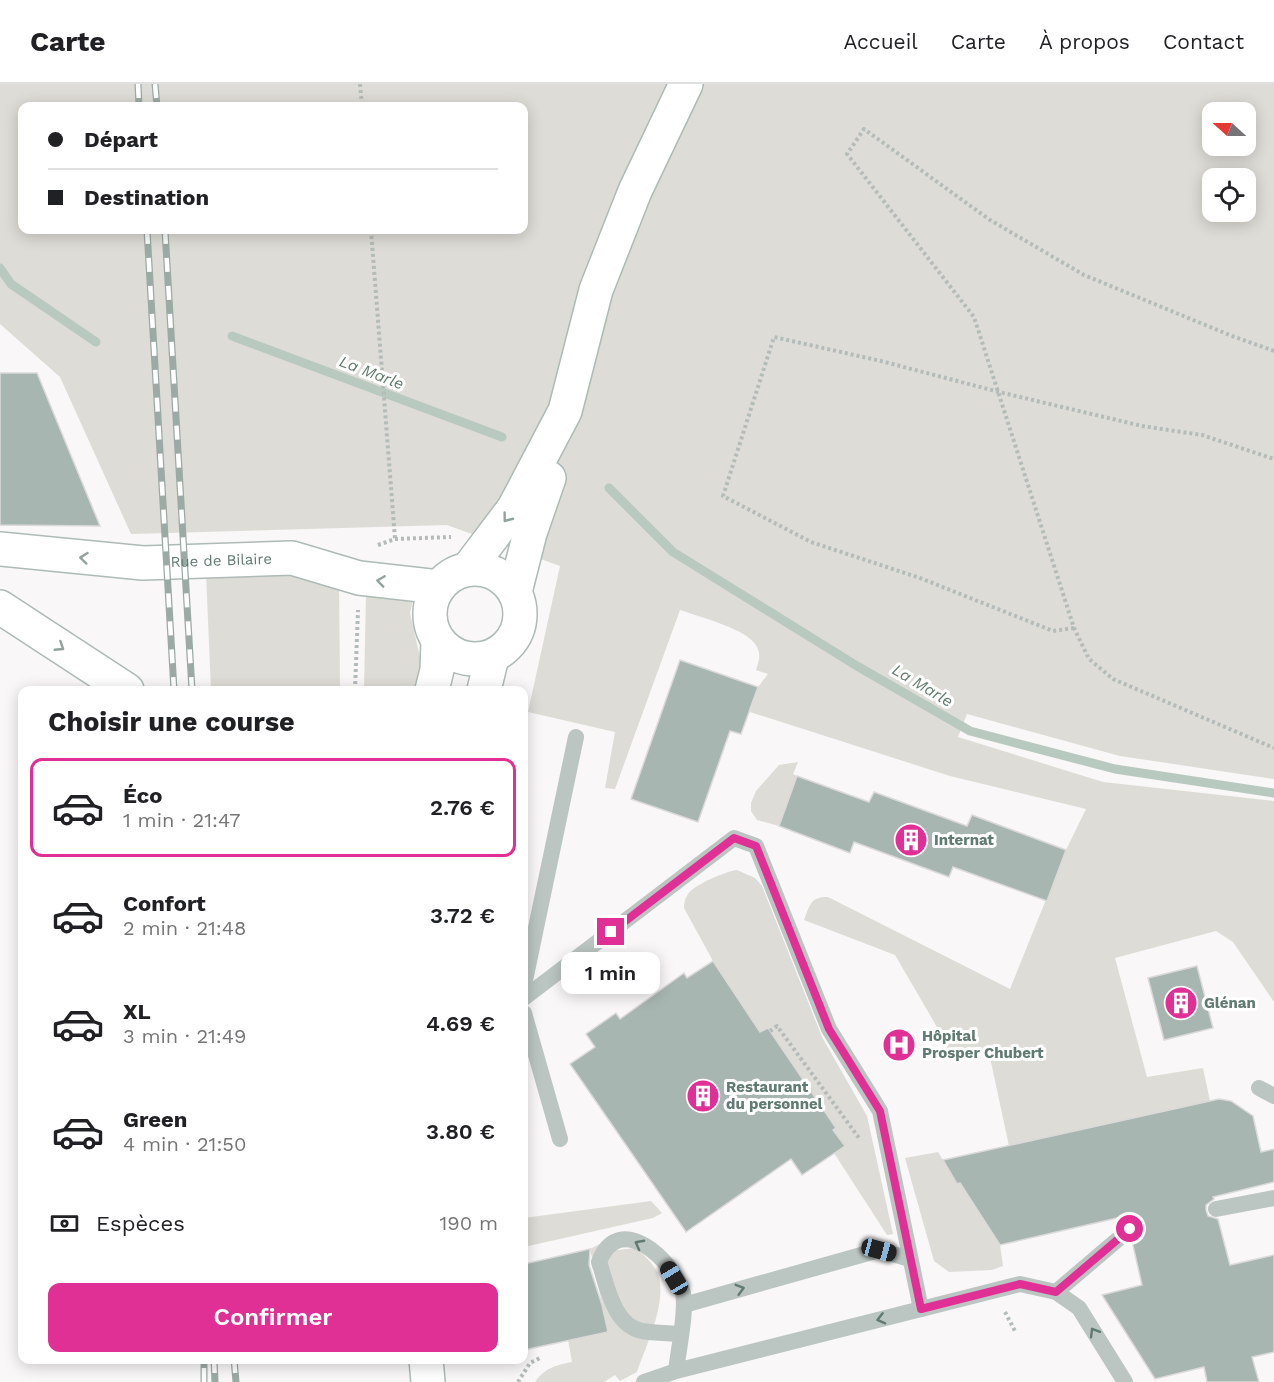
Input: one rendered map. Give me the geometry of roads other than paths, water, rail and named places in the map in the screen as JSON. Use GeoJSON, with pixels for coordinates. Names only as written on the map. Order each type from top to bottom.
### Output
{"type":"FeatureCollection","features":[{"type":"Feature","properties":{"kind":"street"},"geometry":{"type":"LineString","coordinates":[[468,569],[514,508],[565,411],[596,290],[635,191],[686,84]]}},
{"type":"Feature","properties":{"kind":"street"},"geometry":{"type":"LineString","coordinates":[[515,592],[530,533],[568,423],[565,411]]}},
{"type":"Feature","properties":{"kind":"street","name":"Rue de Bilaire"},"geometry":{"type":"LineString","coordinates":[[0,549],[143,563],[292,558],[359,578],[439,587]]}},
{"type":"Feature","properties":{"kind":"street"},"geometry":{"type":"LineString","coordinates":[[468,569],[482,569],[495,573],[506,581],[515,592],[521,617],[512,641],[503,650],[492,657],[477,660],[462,658],[449,652],[438,641],[432,631],[429,608],[439,587],[447,578],[468,569]]}},
{"type":"Feature","properties":{"kind":"street"},"geometry":{"type":"LineString","coordinates":[[0,607],[122,686]]}},
{"type":"Feature","properties":{"kind":"street"},"geometry":{"type":"LineString","coordinates":[[433,686],[437,670],[438,641]]}},
{"type":"Feature","properties":{"kind":"street"},"geometry":{"type":"LineString","coordinates":[[485,686],[492,657]]}},
{"type":"Feature","properties":{"kind":"street"},"geometry":{"type":"LineString","coordinates":[[426,1364],[428,1382]]}},
{"type":"Feature","properties":{"kind":"lane"},"geometry":{"type":"LineString","coordinates":[[528,966],[576,737]]}},
{"type":"Feature","properties":{"kind":"lane"},"geometry":{"type":"LineString","coordinates":[[528,995],[734,838],[756,846],[829,1029],[880,1111],[921,1309]]}},
{"type":"Feature","properties":{"kind":"lane"},"geometry":{"type":"LineString","coordinates":[[528,1027],[560,1139]]}},
{"type":"Feature","properties":{"kind":"lane"},"geometry":{"type":"LineString","coordinates":[[1259,1088],[1274,1096]]}},
{"type":"Feature","properties":{"kind":"lane"},"geometry":{"type":"LineString","coordinates":[[1216,1209],[1274,1198]]}},
{"type":"Feature","properties":{"kind":"lane"},"geometry":{"type":"LineString","coordinates":[[1056,1292],[1130,1229]]}},
{"type":"Feature","properties":{"kind":"lane"},"geometry":{"type":"LineString","coordinates":[[676,1371],[684,1305],[682,1292],[666,1264],[641,1243],[626,1238],[614,1241],[603,1250],[599,1262],[616,1310],[626,1323],[640,1330],[680,1334]]}},
{"type":"Feature","properties":{"kind":"lane"},"geometry":{"type":"LineString","coordinates":[[684,1305],[879,1250],[910,1259]]}},
{"type":"Feature","properties":{"kind":"lane"},"geometry":{"type":"LineString","coordinates":[[644,1382],[676,1371],[1020,1284],[1056,1292],[1080,1308],[1125,1382]]}},
{"type":"Feature","properties":{"kind":"waterway","name":"La Marle"},"geometry":{"type":"LineString","coordinates":[[0,268],[11,284],[96,342]]}},
{"type":"Feature","properties":{"kind":"waterway","name":"La Marle"},"geometry":{"type":"LineString","coordinates":[[232,336],[502,437]]}},
{"type":"Feature","properties":{"kind":"waterway","name":"La Marle"},"geometry":{"type":"LineString","coordinates":[[609,488],[673,552],[857,666],[970,731],[1115,769],[1274,793]]}},
{"type":"Feature","properties":{"kind":"railway"},"geometry":{"type":"LineString","coordinates":[[138,84],[139,102]]}},
{"type":"Feature","properties":{"kind":"railway"},"geometry":{"type":"LineString","coordinates":[[155,84],[157,102]]}},
{"type":"Feature","properties":{"kind":"railway"},"geometry":{"type":"LineString","coordinates":[[147,234],[174,686]]}},
{"type":"Feature","properties":{"kind":"railway"},"geometry":{"type":"LineString","coordinates":[[165,234],[192,686]]}},
{"type":"Feature","properties":{"kind":"railway"},"geometry":{"type":"LineString","coordinates":[[204,1364],[204,1382]]}},
{"type":"Feature","properties":{"kind":"railway"},"geometry":{"type":"LineString","coordinates":[[214,1364],[215,1382]]}},
{"type":"Feature","properties":{"kind":"railway"},"geometry":{"type":"LineString","coordinates":[[234,1364],[236,1382]]}},
{"type":"Feature","properties":{"kind":"place","name":"Internat"},"geometry":{"type":"Point","coordinates":[911,840]}},
{"type":"Feature","properties":{"kind":"place","name":"Glénan"},"geometry":{"type":"Point","coordinates":[1181,1003]}},
{"type":"Feature","properties":{"kind":"place","name":"Hôpital Prosper Chubert"},"geometry":{"type":"Point","coordinates":[899,1045]}},
{"type":"Feature","properties":{"kind":"place","name":"Restaurant du personnel"},"geometry":{"type":"Point","coordinates":[703,1096]}}]}
